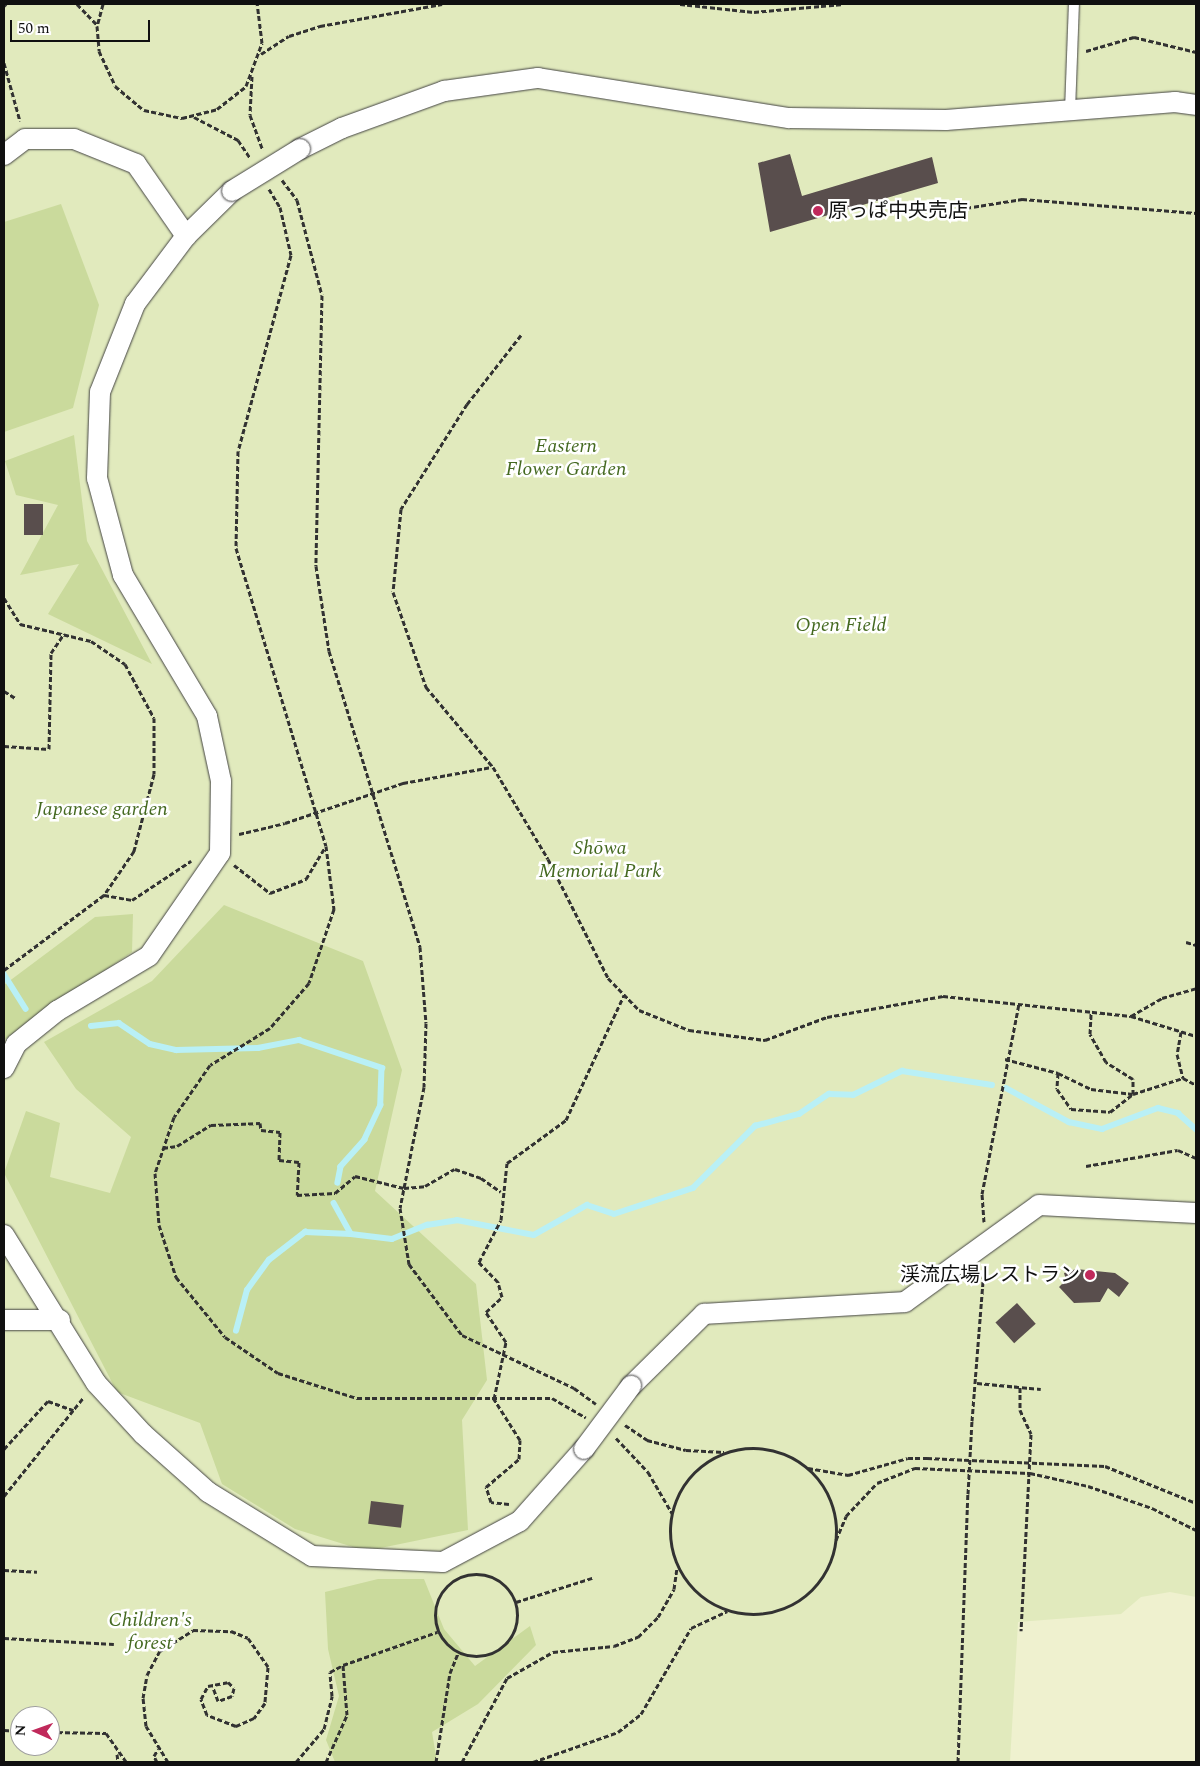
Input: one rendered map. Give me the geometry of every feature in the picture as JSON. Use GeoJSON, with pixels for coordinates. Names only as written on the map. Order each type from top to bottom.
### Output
{"type":"FeatureCollection","features":[{"type":"Feature","properties":{"kind":"street"},"geometry":{"type":"LineString","coordinates":[[4,1068],[16,1044],[57,1011],[149,956],[218,854],[221,781],[207,716],[123,574],[97,478],[100,392],[135,304],[186,236],[232,191],[300,150],[342,128],[444,91],[538,78],[789,118],[946,120],[1175,102],[1196,105]]}},
{"type":"Feature","properties":{"kind":"street"},"geometry":{"type":"LineString","coordinates":[[4,155],[24,139],[74,138],[136,164],[186,236]]}},
{"type":"Feature","properties":{"kind":"street"},"geometry":{"type":"LineString","coordinates":[[4,1235],[60,1320],[96,1383],[143,1434],[208,1492],[312,1556],[443,1562],[520,1521],[584,1449],[631,1386],[704,1314],[905,1302],[985,1241],[1039,1205],[1196,1213]]}},
{"type":"Feature","properties":{"kind":"street"},"geometry":{"type":"LineString","coordinates":[[4,1320],[60,1320]]}},
{"type":"Feature","properties":{"kind":"lane"},"geometry":{"type":"LineString","coordinates":[[1070,111],[1074,4]]}},
{"type":"Feature","properties":{"kind":"path"},"geometry":{"type":"LineString","coordinates":[[77,4],[97,26]]}},
{"type":"Feature","properties":{"kind":"path"},"geometry":{"type":"LineString","coordinates":[[103,4],[97,26],[102,64],[123,96],[156,115],[194,117],[238,140],[254,165]]}},
{"type":"Feature","properties":{"kind":"path"},"geometry":{"type":"LineString","coordinates":[[257,4],[263,31],[260,55],[252,76],[250,115],[266,159]]}},
{"type":"Feature","properties":{"kind":"path"},"geometry":{"type":"LineString","coordinates":[[260,55],[289,36],[320,26],[442,4]]}},
{"type":"Feature","properties":{"kind":"path"},"geometry":{"type":"LineString","coordinates":[[680,4],[754,12],[844,4]]}},
{"type":"Feature","properties":{"kind":"path"},"geometry":{"type":"LineString","coordinates":[[1071,55],[1134,37],[1196,52]]}},
{"type":"Feature","properties":{"kind":"path"},"geometry":{"type":"LineString","coordinates":[[4,64],[24,139]]}},
{"type":"Feature","properties":{"kind":"path"},"geometry":{"type":"LineString","coordinates":[[194,117],[228,103],[252,76]]}},
{"type":"Feature","properties":{"kind":"path"},"geometry":{"type":"LineString","coordinates":[[277,173],[298,200],[322,296],[316,566],[330,651],[420,947],[426,1023],[424,1087],[404,1188],[402,1221],[410,1264],[462,1335],[505,1358],[574,1388],[603,1409]]}},
{"type":"Feature","properties":{"kind":"path"},"geometry":{"type":"LineString","coordinates":[[264,182],[280,207],[291,255],[238,451],[236,548],[326,846],[334,909],[310,984],[270,1028],[210,1065],[174,1117],[155,1173],[159,1225],[176,1278],[225,1337],[278,1373],[357,1398],[494,1400],[552,1398],[594,1422]]}},
{"type":"Feature","properties":{"kind":"path"},"geometry":{"type":"LineString","coordinates":[[959,209],[1022,199],[1196,213]]}},
{"type":"Feature","properties":{"kind":"path"},"geometry":{"type":"LineString","coordinates":[[521,335],[467,404],[401,509],[393,592],[426,687],[493,767],[548,859],[608,978],[638,1010],[689,1030],[765,1040],[827,1017],[944,996],[1130,1016],[1196,1036]]}},
{"type":"Feature","properties":{"kind":"path"},"geometry":{"type":"LineString","coordinates":[[4,598],[20,624],[91,641],[125,664],[154,718],[154,774],[134,851],[104,895],[11,967],[4,970]]}},
{"type":"Feature","properties":{"kind":"path"},"geometry":{"type":"LineString","coordinates":[[4,746],[49,749],[51,653],[64,634]]}},
{"type":"Feature","properties":{"kind":"path"},"geometry":{"type":"LineString","coordinates":[[4,690],[15,698]]}},
{"type":"Feature","properties":{"kind":"path"},"geometry":{"type":"LineString","coordinates":[[104,895],[132,900],[190,860],[218,854],[285,823],[403,783],[493,767]]}},
{"type":"Feature","properties":{"kind":"path"},"geometry":{"type":"LineString","coordinates":[[218,854],[270,893],[306,879],[326,846]]}},
{"type":"Feature","properties":{"kind":"path"},"geometry":{"type":"LineString","coordinates":[[1186,942],[1196,946]]}},
{"type":"Feature","properties":{"kind":"path"},"geometry":{"type":"LineString","coordinates":[[1130,1016],[1162,998],[1196,988]]}},
{"type":"Feature","properties":{"kind":"path"},"geometry":{"type":"LineString","coordinates":[[520,1521],[510,1504],[491,1502],[486,1487],[519,1459],[520,1440],[494,1400],[505,1358],[506,1342],[486,1312],[502,1297],[498,1282],[479,1262],[500,1220],[507,1163],[566,1120],[624,995]]}},
{"type":"Feature","properties":{"kind":"path"},"geometry":{"type":"LineString","coordinates":[[958,1762],[968,1494],[972,1421],[977,1383],[985,1241],[982,1194],[1005,1059],[1019,1004]]}},
{"type":"Feature","properties":{"kind":"path"},"geometry":{"type":"LineString","coordinates":[[1091,1012],[1090,1034],[1106,1062],[1133,1079],[1133,1094]]}},
{"type":"Feature","properties":{"kind":"path"},"geometry":{"type":"LineString","coordinates":[[1181,1032],[1177,1054],[1183,1078]]}},
{"type":"Feature","properties":{"kind":"path"},"geometry":{"type":"LineString","coordinates":[[1005,1059],[1058,1073],[1092,1089],[1133,1094]]}},
{"type":"Feature","properties":{"kind":"path"},"geometry":{"type":"LineString","coordinates":[[1058,1073],[1056,1089],[1071,1108],[1110,1112],[1133,1094],[1183,1078],[1196,1085]]}},
{"type":"Feature","properties":{"kind":"path"},"geometry":{"type":"LineString","coordinates":[[163,1148],[178,1146],[211,1125],[260,1123],[261,1130],[280,1132],[279,1160],[299,1162],[297,1195],[335,1193],[355,1176],[404,1188],[425,1186],[455,1169],[502,1192]]}},
{"type":"Feature","properties":{"kind":"path"},"geometry":{"type":"LineString","coordinates":[[1086,1166],[1178,1150],[1196,1158]]}},
{"type":"Feature","properties":{"kind":"path"},"geometry":{"type":"LineString","coordinates":[[4,1496],[96,1383]]}},
{"type":"Feature","properties":{"kind":"path"},"geometry":{"type":"LineString","coordinates":[[977,1383],[1041,1388]]}},
{"type":"Feature","properties":{"kind":"path"},"geometry":{"type":"LineString","coordinates":[[1020,1387],[1020,1410],[1031,1434],[1026,1462],[1021,1631]]}},
{"type":"Feature","properties":{"kind":"path"},"geometry":{"type":"LineString","coordinates":[[4,1449],[48,1401],[73,1410]]}},
{"type":"Feature","properties":{"kind":"path"},"geometry":{"type":"LineString","coordinates":[[618,1420],[647,1440],[686,1450],[724,1452],[768,1449],[808,1468],[848,1475],[908,1458],[1105,1466],[1196,1503]]}},
{"type":"Feature","properties":{"kind":"path"},"geometry":{"type":"LineString","coordinates":[[610,1432],[648,1472],[672,1513]]}},
{"type":"Feature","properties":{"kind":"path"},"geometry":{"type":"LineString","coordinates":[[724,1452],[690,1476],[672,1513],[669,1531],[678,1567],[693,1589],[728,1610],[759,1614],[789,1606],[814,1587],[846,1516],[877,1482],[915,1468],[1026,1473],[1088,1486],[1152,1508],[1196,1530]]}},
{"type":"Feature","properties":{"kind":"path"},"geometry":{"type":"LineString","coordinates":[[808,1468],[834,1511],[834,1545]]}},
{"type":"Feature","properties":{"kind":"path"},"geometry":{"type":"LineString","coordinates":[[462,1762],[507,1678],[553,1652],[614,1646],[638,1637],[658,1617],[674,1589],[678,1567]]}},
{"type":"Feature","properties":{"kind":"path"},"geometry":{"type":"LineString","coordinates":[[4,1570],[38,1572]]}},
{"type":"Feature","properties":{"kind":"path"},"geometry":{"type":"LineString","coordinates":[[478,1573],[502,1581],[516,1602],[517,1626],[504,1647],[482,1657],[458,1653],[438,1632],[436,1602],[454,1579],[478,1573]]}},
{"type":"Feature","properties":{"kind":"path"},"geometry":{"type":"LineString","coordinates":[[516,1602],[592,1578]]}},
{"type":"Feature","properties":{"kind":"path"},"geometry":{"type":"LineString","coordinates":[[533,1762],[618,1732],[641,1714],[691,1628],[728,1610]]}},
{"type":"Feature","properties":{"kind":"path"},"geometry":{"type":"LineString","coordinates":[[168,1762],[158,1750],[146,1726],[143,1698],[147,1675],[160,1651],[193,1630],[231,1631],[248,1638],[268,1667],[265,1703],[254,1718],[236,1726],[208,1715],[202,1699],[203,1691],[213,1686],[228,1682],[234,1688],[232,1696],[218,1702],[213,1686]]}},
{"type":"Feature","properties":{"kind":"path"},"geometry":{"type":"LineString","coordinates":[[296,1762],[324,1729],[332,1696],[330,1672],[343,1665],[438,1632]]}},
{"type":"Feature","properties":{"kind":"path"},"geometry":{"type":"LineString","coordinates":[[4,1638],[114,1644]]}},
{"type":"Feature","properties":{"kind":"path"},"geometry":{"type":"LineString","coordinates":[[436,1762],[450,1673],[458,1653]]}},
{"type":"Feature","properties":{"kind":"path"},"geometry":{"type":"LineString","coordinates":[[326,1762],[347,1715],[343,1665]]}},
{"type":"Feature","properties":{"kind":"path"},"geometry":{"type":"LineString","coordinates":[[60,1732],[106,1733],[117,1753],[126,1762]]}},
{"type":"Feature","properties":{"kind":"path"},"geometry":{"type":"LineString","coordinates":[[157,1762],[154,1756],[158,1750]]}},
{"type":"Feature","properties":{"kind":"path"},"geometry":{"type":"LineString","coordinates":[[117,1753],[118,1762]]}},
{"type":"Feature","properties":{"kind":"green space","name":"Shōwa Memorial Park"},"geometry":{"type":"Polygon","coordinates":[[[4,4],[1196,4],[1196,1762],[4,1762],[4,4]]]}},
{"type":"Feature","properties":{"kind":"green space"},"geometry":{"type":"Polygon","coordinates":[[[61,204],[99,305],[73,408],[4,432],[4,222],[61,204]]]}},
{"type":"Feature","properties":{"kind":"green space"},"geometry":{"type":"Polygon","coordinates":[[[74,435],[87,541],[152,664],[48,614],[79,564],[20,575],[58,505],[16,495],[5,461],[74,435]]]}},
{"type":"Feature","properties":{"kind":"green space"},"geometry":{"type":"Polygon","coordinates":[[[224,905],[363,961],[402,1070],[375,1191],[476,1284],[487,1380],[462,1420],[468,1530],[366,1551],[295,1529],[222,1484],[200,1423],[117,1392],[4,1173],[26,1111],[60,1123],[50,1177],[110,1193],[131,1137],[76,1089],[44,1042],[152,981],[224,905]]]}},
{"type":"Feature","properties":{"kind":"green space"},"geometry":{"type":"Polygon","coordinates":[[[133,914],[132,952],[4,1040],[4,985],[95,917],[133,914]]]}},
{"type":"Feature","properties":{"kind":"green space"},"geometry":{"type":"Polygon","coordinates":[[[378,1579],[424,1579],[444,1629],[475,1666],[530,1626],[536,1645],[478,1704],[432,1732],[437,1762],[335,1762],[326,1740],[339,1696],[328,1649],[325,1592],[378,1579]]]}},
{"type":"Feature","properties":{"kind":"green space"},"geometry":{"type":"Polygon","coordinates":[[[1170,1592],[1196,1597],[1196,1762],[1010,1762],[1018,1622],[1121,1614],[1141,1597],[1170,1592]]]}},
{"type":"Feature","properties":{"kind":"building"},"geometry":{"type":"Polygon","coordinates":[[[790,154],[802,196],[932,157],[938,183],[770,232],[758,163],[790,154]]]}},
{"type":"Feature","properties":{"kind":"building"},"geometry":{"type":"Polygon","coordinates":[[[24,504],[43,504],[43,535],[24,535],[24,504]]]}},
{"type":"Feature","properties":{"kind":"building"},"geometry":{"type":"Polygon","coordinates":[[[1076,1269],[1115,1273],[1129,1283],[1119,1297],[1108,1288],[1100,1302],[1074,1303],[1059,1287],[1066,1280],[1064,1273],[1076,1269]]]}},
{"type":"Feature","properties":{"kind":"building"},"geometry":{"type":"Polygon","coordinates":[[[1017,1303],[1036,1324],[1014,1343],[995,1322],[1017,1303]]]}},
{"type":"Feature","properties":{"kind":"building"},"geometry":{"type":"Polygon","coordinates":[[[371,1501],[404,1505],[401,1528],[368,1524],[371,1501]]]}},
{"type":"Feature","properties":{"kind":"waterway"},"geometry":{"type":"LineString","coordinates":[[4,974],[26,1009]]}},
{"type":"Feature","properties":{"kind":"waterway"},"geometry":{"type":"LineString","coordinates":[[91,1026],[119,1023],[150,1044],[176,1050],[258,1048],[299,1040],[382,1068],[381,1105],[365,1140],[341,1167],[338,1183]]}},
{"type":"Feature","properties":{"kind":"waterway"},"geometry":{"type":"LineString","coordinates":[[334,1203],[351,1234],[392,1239],[427,1225],[457,1220],[534,1235],[587,1205],[614,1214],[693,1188],[755,1126],[799,1114],[829,1094],[853,1095],[902,1071],[992,1085]]}},
{"type":"Feature","properties":{"kind":"waterway"},"geometry":{"type":"LineString","coordinates":[[1006,1088],[1069,1122],[1102,1129],[1158,1108],[1178,1113],[1196,1129]]}},
{"type":"Feature","properties":{"kind":"waterway"},"geometry":{"type":"LineString","coordinates":[[236,1331],[247,1290],[269,1260],[305,1232],[351,1234]]}},
{"type":"Feature","properties":{"kind":"place","name":"原っぱ中央売店"},"geometry":{"type":"Point","coordinates":[818,211]}},
{"type":"Feature","properties":{"kind":"place","name":"渓流広場レストラン"},"geometry":{"type":"Point","coordinates":[1090,1275]}},
{"type":"Feature","properties":{"kind":"park label","name":"Eastern Flower Garden"},"geometry":{"type":"Point","coordinates":[566,458]}},
{"type":"Feature","properties":{"kind":"park label","name":"Open Field"},"geometry":{"type":"Point","coordinates":[841,625]}},
{"type":"Feature","properties":{"kind":"park label","name":"Japanese garden"},"geometry":{"type":"Point","coordinates":[102,809]}},
{"type":"Feature","properties":{"kind":"park label","name":"Children's forest"},"geometry":{"type":"Point","coordinates":[150,1632]}}]}
